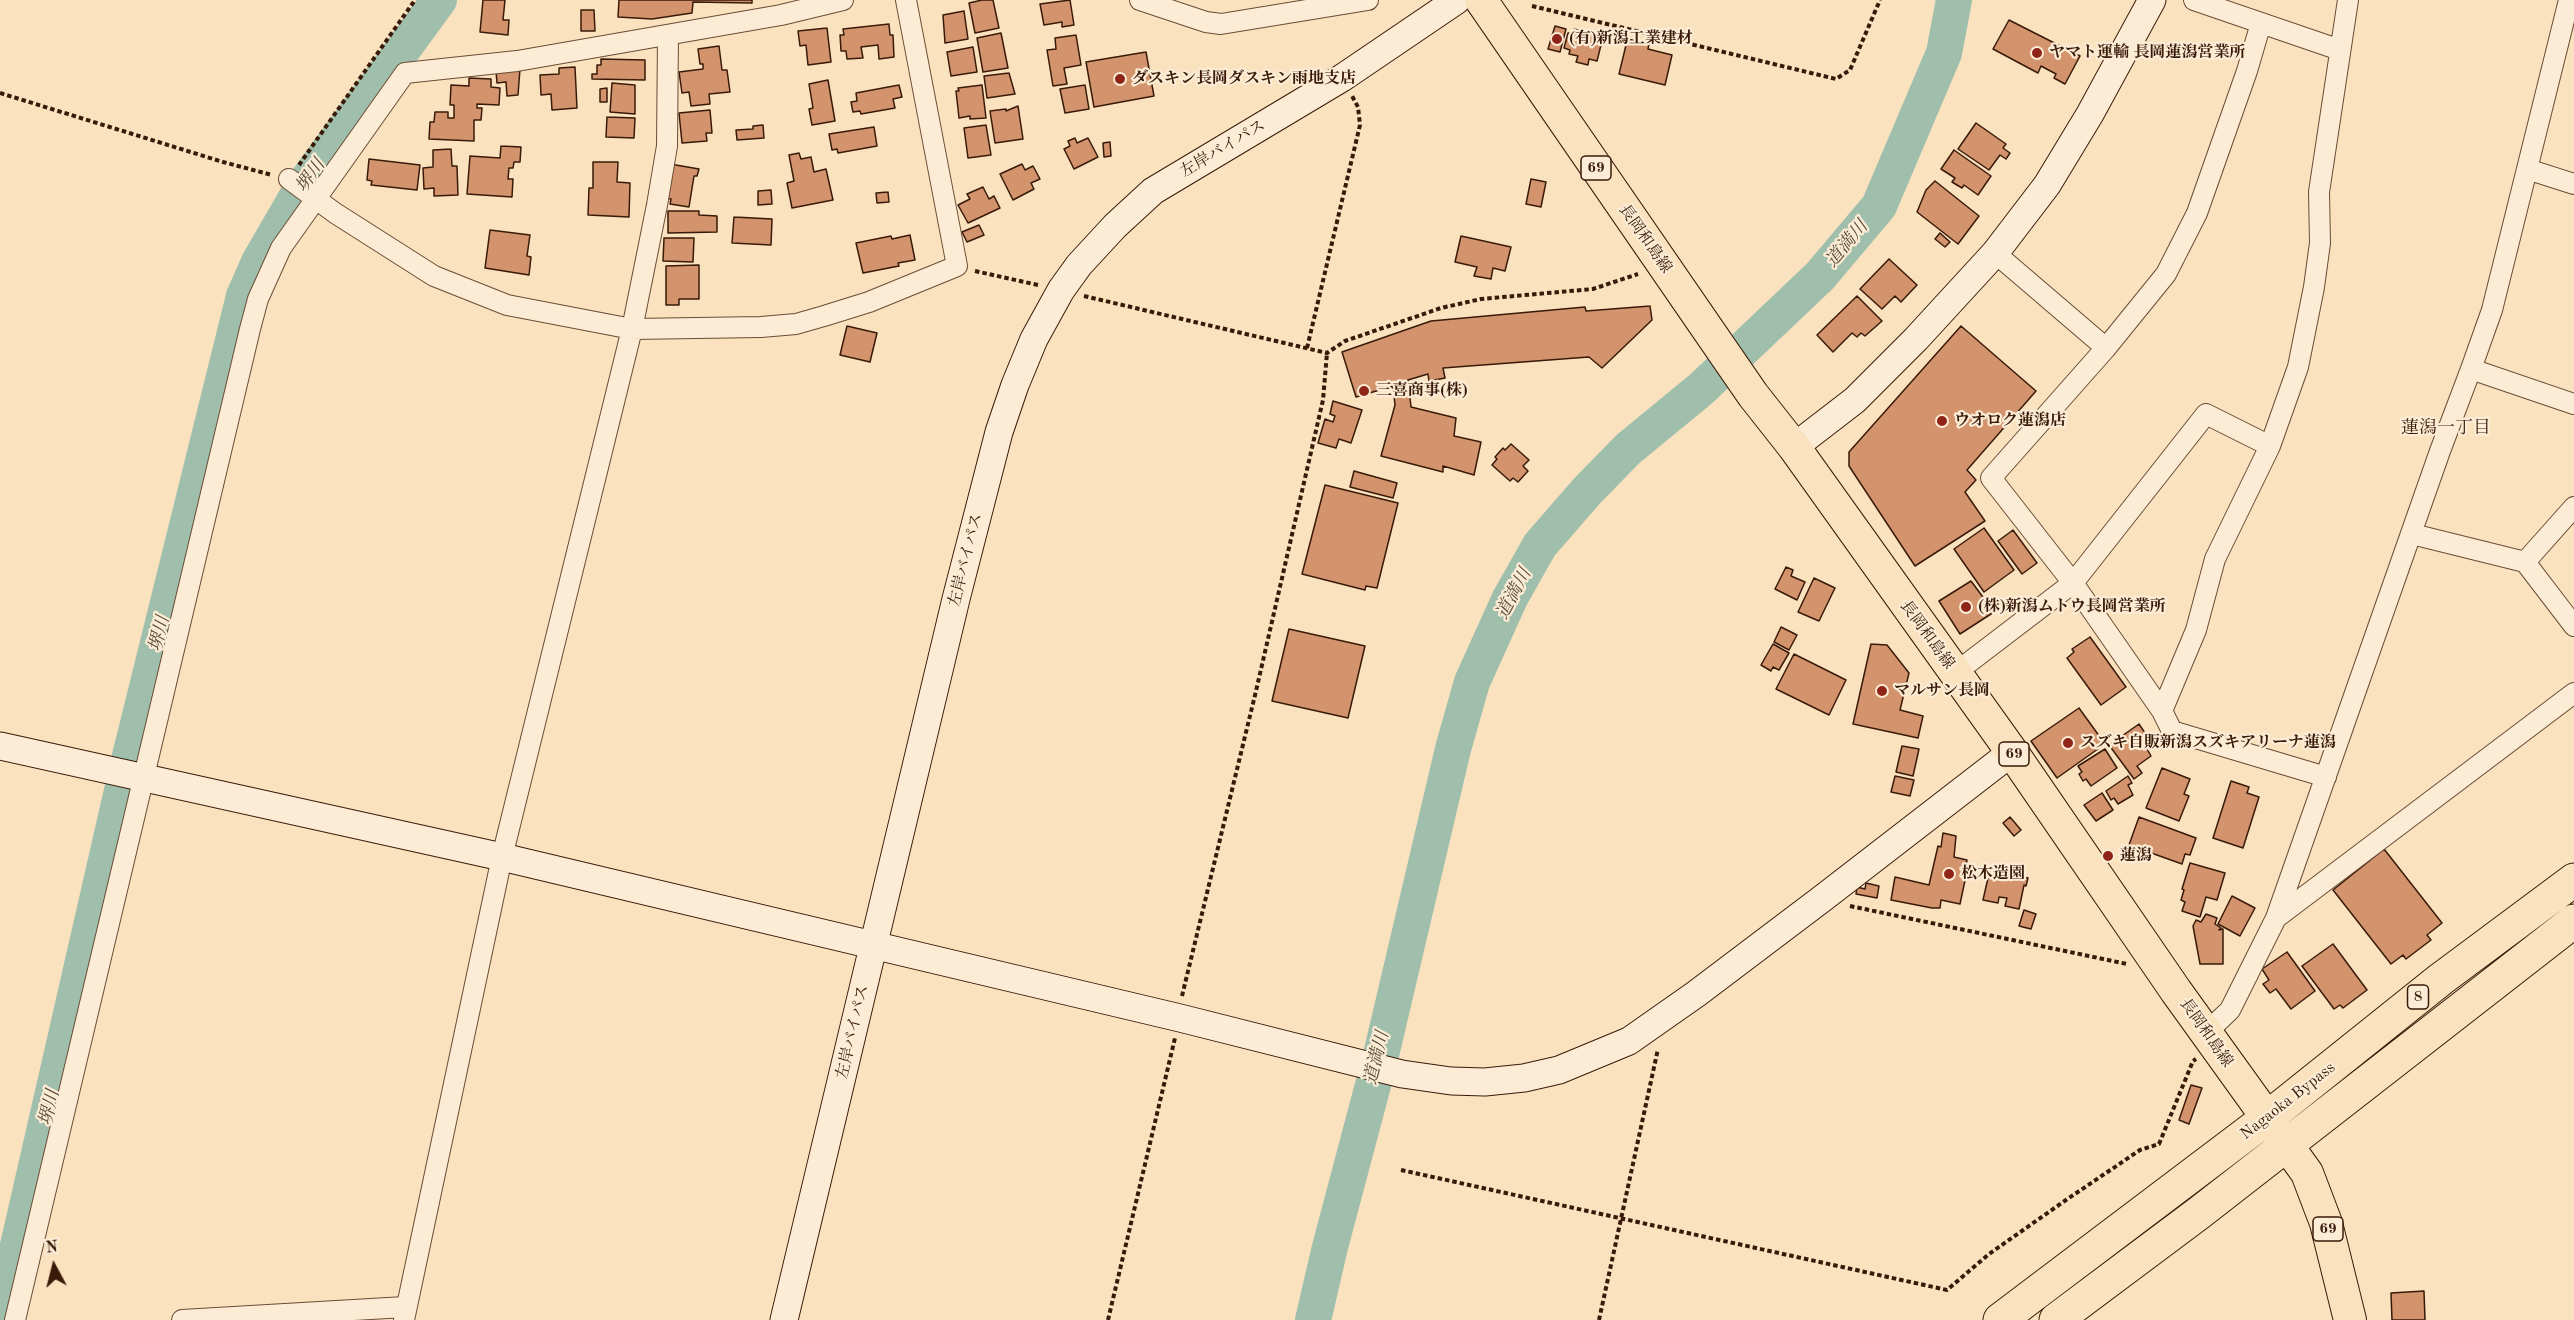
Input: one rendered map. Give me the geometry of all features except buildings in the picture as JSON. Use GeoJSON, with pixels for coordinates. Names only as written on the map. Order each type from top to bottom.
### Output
{"type":"FeatureCollection","features":[{"type":"Feature","properties":{"kind":"highway","name":"Nagaoka Bypass"},"geometry":{"type":"LineString","coordinates":[[2000,1320],[2266,1119],[2441,979],[2574,879]]}},
{"type":"Feature","properties":{"kind":"highway","name":"Nagaoka Bypass"},"geometry":{"type":"LineString","coordinates":[[2056,1320],[2286,1146],[2574,921]]}},
{"type":"Feature","properties":{"kind":"main road","name":"長岡和島線"},"geometry":{"type":"LineString","coordinates":[[1480,0],[1753,395],[1794,447],[2012,752],[2266,1119],[2307,1173],[2315,1190],[2340,1269],[2350,1320]]}},
{"type":"Feature","properties":{"kind":"street"},"geometry":{"type":"LineString","coordinates":[[15,1320],[258,299],[281,248],[299,219],[317,198],[358,135],[405,73],[518,61],[668,35],[780,7],[843,0]]}},
{"type":"Feature","properties":{"kind":"street"},"geometry":{"type":"LineString","coordinates":[[289,179],[335,213],[434,276],[478,295],[517,307],[632,329],[796,324],[869,302],[957,266],[906,0]]}},
{"type":"Feature","properties":{"kind":"street"},"geometry":{"type":"LineString","coordinates":[[1140,0],[1206,22],[1221,24],[1368,0]]}},
{"type":"Feature","properties":{"kind":"street","name":"左岸バイパス"},"geometry":{"type":"LineString","coordinates":[[784,1320],[956,599],[999,432],[1034,339],[1061,290],[1079,265],[1154,191],[1342,78],[1457,0]]}},
{"type":"Feature","properties":{"kind":"street"},"geometry":{"type":"LineString","coordinates":[[1794,447],[1855,400],[1916,339],[1995,253],[2047,185],[2090,114],[2152,0]]}},
{"type":"Feature","properties":{"kind":"street"},"geometry":{"type":"LineString","coordinates":[[2194,0],[2340,50]]}},
{"type":"Feature","properties":{"kind":"street"},"geometry":{"type":"LineString","coordinates":[[2162,711],[2196,630],[2215,559],[2270,446],[2298,367],[2314,287],[2320,243],[2319,192],[2349,0]]}},
{"type":"Feature","properties":{"kind":"street"},"geometry":{"type":"LineString","coordinates":[[2211,1040],[2230,1011],[2276,918],[2472,369],[2492,310],[2569,0]]}},
{"type":"Feature","properties":{"kind":"street"},"geometry":{"type":"LineString","coordinates":[[2261,23],[2247,71],[2197,213],[2166,274],[2106,348],[1991,478],[2073,583],[2162,711],[2172,731],[2326,777]]}},
{"type":"Feature","properties":{"kind":"street"},"geometry":{"type":"LineString","coordinates":[[182,1320],[404,1313],[502,857],[632,329],[667,146],[668,35]]}},
{"type":"Feature","properties":{"kind":"street"},"geometry":{"type":"LineString","coordinates":[[2527,169],[2574,184]]}},
{"type":"Feature","properties":{"kind":"street"},"geometry":{"type":"LineString","coordinates":[[1995,253],[2106,348]]}},
{"type":"Feature","properties":{"kind":"street"},"geometry":{"type":"LineString","coordinates":[[2472,369],[2574,404]]}},
{"type":"Feature","properties":{"kind":"street"},"geometry":{"type":"LineString","coordinates":[[1955,673],[2073,583],[2206,414],[2270,446]]}},
{"type":"Feature","properties":{"kind":"street"},"geometry":{"type":"LineString","coordinates":[[2525,562],[2574,507]]}},
{"type":"Feature","properties":{"kind":"street"},"geometry":{"type":"LineString","coordinates":[[2412,534],[2525,562],[2574,626]]}},
{"type":"Feature","properties":{"kind":"street"},"geometry":{"type":"LineString","coordinates":[[2276,918],[2574,693]]}},
{"type":"Feature","properties":{"kind":"street"},"geometry":{"type":"LineString","coordinates":[[0,746],[502,857],[873,947],[1180,1018],[1340,1060],[1402,1074],[1451,1081],[1485,1082],[1524,1078],[1559,1070],[1629,1041],[1823,898],[2012,752]]}},
{"type":"Feature","properties":{"kind":"path"},"geometry":{"type":"LineString","coordinates":[[0,93],[223,162],[289,179],[415,0]]}},
{"type":"Feature","properties":{"kind":"path"},"geometry":{"type":"LineString","coordinates":[[1532,6],[1836,79],[1850,70],[1880,0]]}},
{"type":"Feature","properties":{"kind":"path"},"geometry":{"type":"LineString","coordinates":[[1307,348],[1360,125],[1359,107],[1342,78]]}},
{"type":"Feature","properties":{"kind":"path"},"geometry":{"type":"LineString","coordinates":[[957,266],[1327,353],[1345,341],[1441,308],[1481,299],[1593,289],[1662,264]]}},
{"type":"Feature","properties":{"kind":"path"},"geometry":{"type":"LineString","coordinates":[[1108,1320],[1323,400],[1327,353]]}},
{"type":"Feature","properties":{"kind":"path"},"geometry":{"type":"LineString","coordinates":[[1823,898],[1873,912],[2112,963],[2160,967]]}},
{"type":"Feature","properties":{"kind":"path"},"geometry":{"type":"LineString","coordinates":[[1599,1320],[1665,1016]]}},
{"type":"Feature","properties":{"kind":"path"},"geometry":{"type":"LineString","coordinates":[[1401,1170],[1947,1290],[1989,1254],[2066,1200],[2140,1150],[2159,1144],[2193,1061],[2211,1040]]}},
{"type":"Feature","properties":{"kind":"waterway","name":"堺川"},"geometry":{"type":"LineString","coordinates":[[1,1320],[129,760],[244,296],[259,262],[303,186],[439,0]]}},
{"type":"Feature","properties":{"kind":"waterway","name":"道満川"},"geometry":{"type":"LineString","coordinates":[[1313,1320],[1381,1055],[1453,749],[1472,682],[1510,598],[1540,545],[1587,491],[1628,449],[1701,389],[1820,276],[1879,206],[1944,53],[1954,0]]}},
{"type":"Feature","properties":{"kind":"place","name":"(有)新潟工業建材"},"geometry":{"type":"Point","coordinates":[1557,39]}},
{"type":"Feature","properties":{"kind":"place","name":"ヤマト運輸 長岡蓮潟営業所"},"geometry":{"type":"Point","coordinates":[2037,53]}},
{"type":"Feature","properties":{"kind":"place","name":"ダスキン長岡ダスキン雨地支店"},"geometry":{"type":"Point","coordinates":[1120,79]}},
{"type":"Feature","properties":{"kind":"place","name":"三喜商事(株)"},"geometry":{"type":"Point","coordinates":[1364,391]}},
{"type":"Feature","properties":{"kind":"place","name":"ウオロク蓮潟店"},"geometry":{"type":"Point","coordinates":[1942,421]}},
{"type":"Feature","properties":{"kind":"place","name":"(株)新潟ムトウ長岡営業所"},"geometry":{"type":"Point","coordinates":[1966,607]}},
{"type":"Feature","properties":{"kind":"place","name":"マルサン長岡"},"geometry":{"type":"Point","coordinates":[1882,691]}},
{"type":"Feature","properties":{"kind":"place","name":"スズキ自販新潟スズキアリーナ蓮潟"},"geometry":{"type":"Point","coordinates":[2068,743]}},
{"type":"Feature","properties":{"kind":"place","name":"蓮潟"},"geometry":{"type":"Point","coordinates":[2108,856]}},
{"type":"Feature","properties":{"kind":"place","name":"松木造園"},"geometry":{"type":"Point","coordinates":[1949,874]}},
{"type":"Feature","properties":{"kind":"district","name":"蓮潟一丁目"},"geometry":{"type":"Point","coordinates":[2446,428]}}]}
